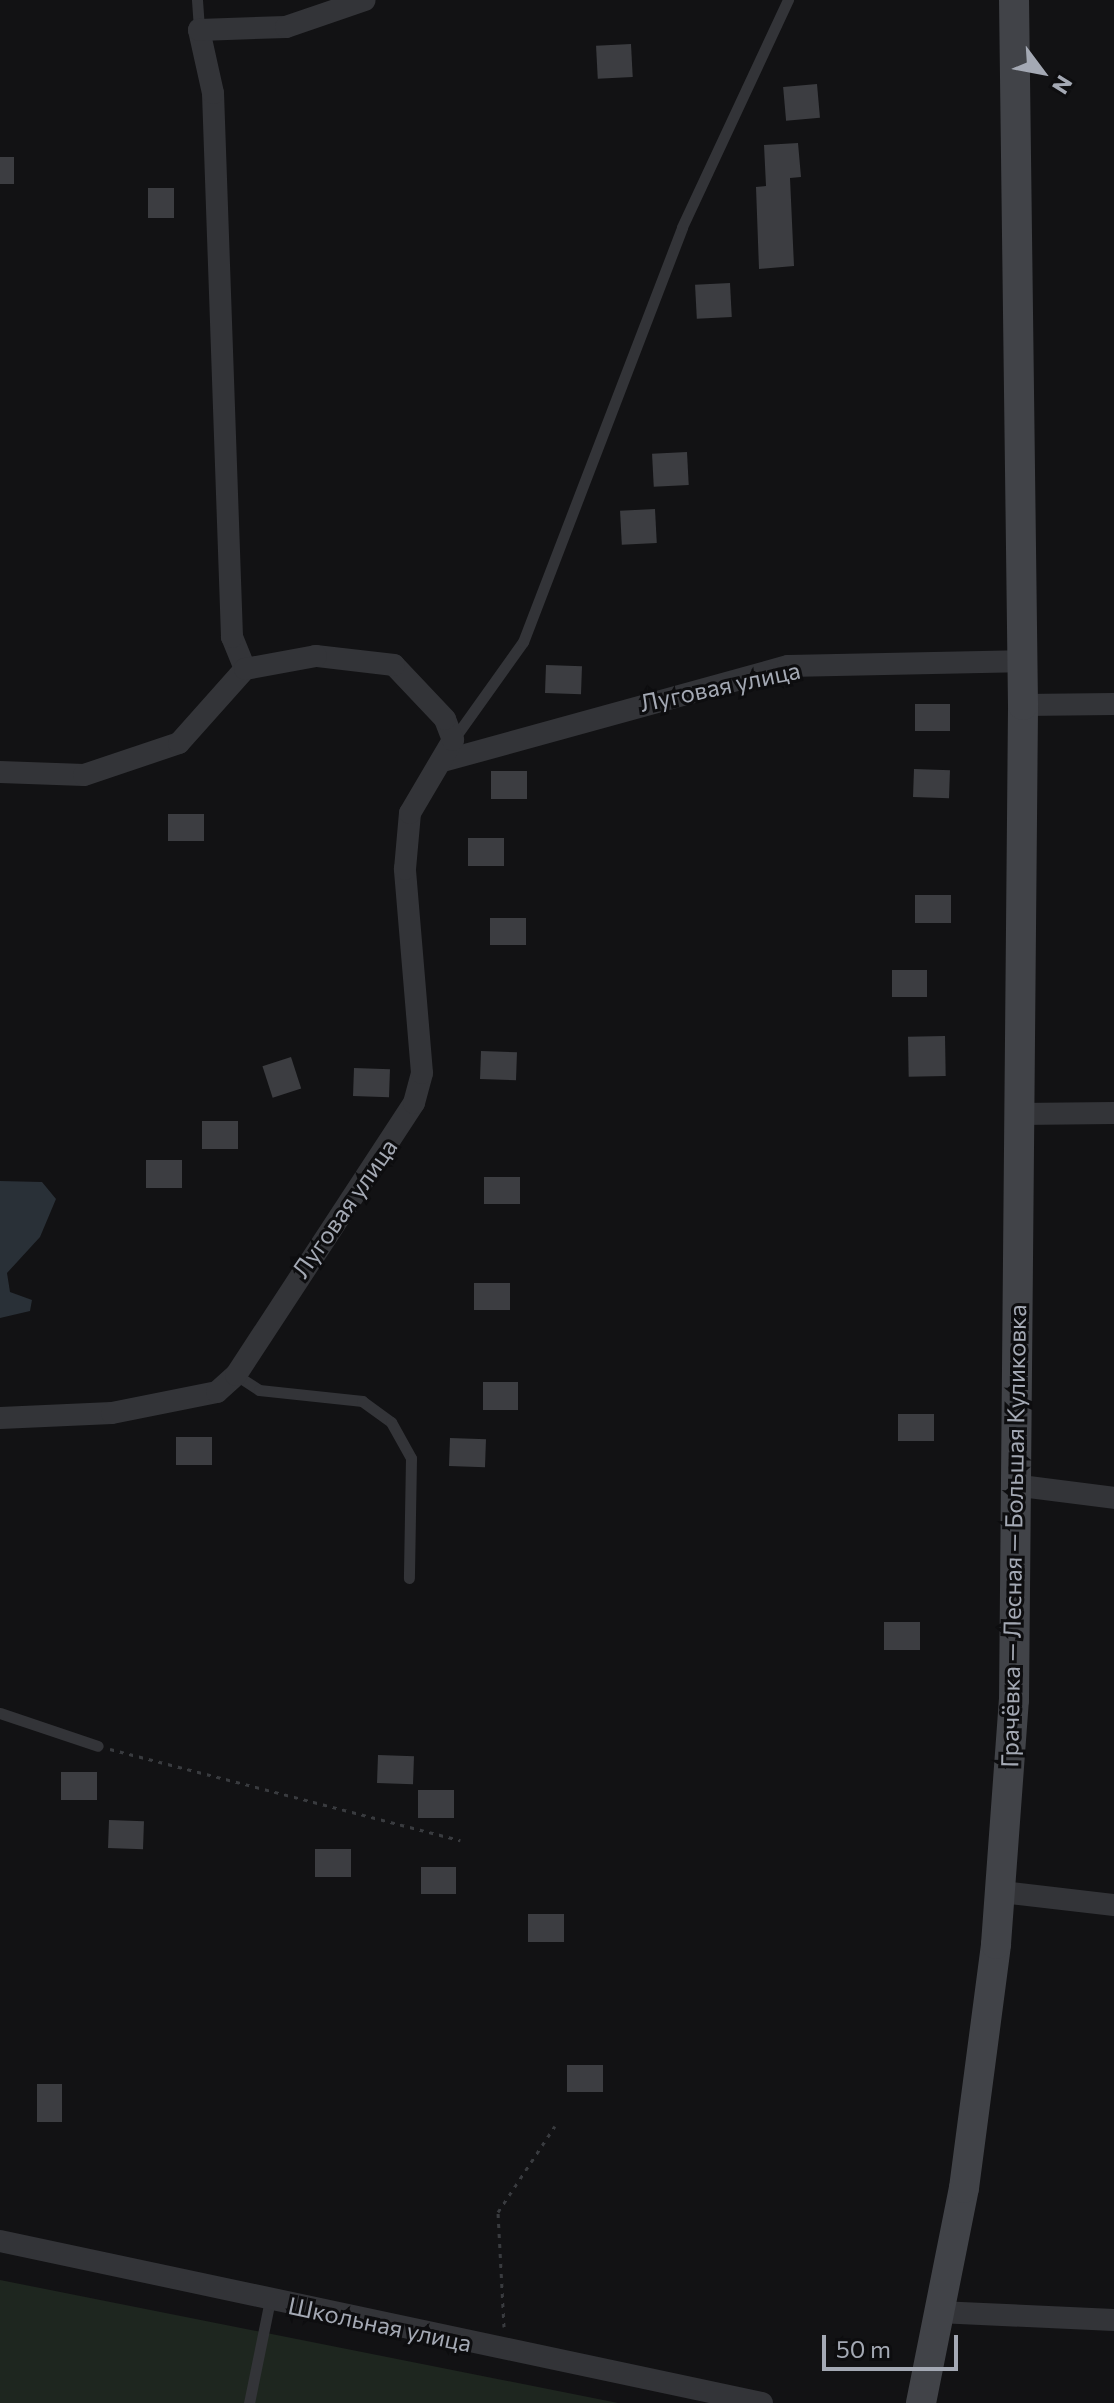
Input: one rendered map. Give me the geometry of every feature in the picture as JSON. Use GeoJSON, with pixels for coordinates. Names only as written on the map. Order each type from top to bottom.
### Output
{"type":"FeatureCollection","features":[{"type":"Feature","properties":{"kind":"street"},"geometry":{"type":"LineString","coordinates":[[245,669],[232,637],[213,93],[199,30],[286,27],[365,0]]}},
{"type":"Feature","properties":{"kind":"street"},"geometry":{"type":"LineString","coordinates":[[1014,0],[1023,661]]}},
{"type":"Feature","properties":{"kind":"street"},"geometry":{"type":"LineString","coordinates":[[0,772],[84,775],[179,743],[245,669],[316,656],[394,665],[425,691],[453,740],[443,761]]}},
{"type":"Feature","properties":{"kind":"street","name":"Грачёвка — Лесная — Большая Куликовка"},"geometry":{"type":"LineString","coordinates":[[921,2403],[964,2188],[1002,1892],[1014,1700],[1013,1485],[1023,661]]}},
{"type":"Feature","properties":{"kind":"street","name":"Луговая улица"},"geometry":{"type":"LineString","coordinates":[[236,1375],[414,1103],[422,1073],[405,869],[410,813],[443,761],[788,666],[1023,661]]}},
{"type":"Feature","properties":{"kind":"street"},"geometry":{"type":"LineString","coordinates":[[1023,705],[1114,704]]}},
{"type":"Feature","properties":{"kind":"street"},"geometry":{"type":"LineString","coordinates":[[1019,1114],[1114,1113]]}},
{"type":"Feature","properties":{"kind":"street"},"geometry":{"type":"LineString","coordinates":[[0,1418],[191,1403],[236,1375]]}},
{"type":"Feature","properties":{"kind":"street"},"geometry":{"type":"LineString","coordinates":[[1013,1485],[1114,1498]]}},
{"type":"Feature","properties":{"kind":"street"},"geometry":{"type":"LineString","coordinates":[[1002,1892],[1114,1905]]}},
{"type":"Feature","properties":{"kind":"street","name":"Школьная улица"},"geometry":{"type":"LineString","coordinates":[[0,2241],[505,2351],[762,2403]]}},
{"type":"Feature","properties":{"kind":"street"},"geometry":{"type":"LineString","coordinates":[[938,2312],[1114,2320]]}},
{"type":"Feature","properties":{"kind":"lane"},"geometry":{"type":"LineString","coordinates":[[197,0],[199,30]]}},
{"type":"Feature","properties":{"kind":"lane"},"geometry":{"type":"LineString","coordinates":[[453,740],[523,642],[682,227],[788,0]]}},
{"type":"Feature","properties":{"kind":"lane"},"geometry":{"type":"LineString","coordinates":[[236,1375],[259,1390],[362,1401],[391,1422],[411,1458],[409,1578]]}},
{"type":"Feature","properties":{"kind":"lane"},"geometry":{"type":"LineString","coordinates":[[0,1713],[98,1746]]}},
{"type":"Feature","properties":{"kind":"lane"},"geometry":{"type":"LineString","coordinates":[[249,2403],[270,2300]]}},
{"type":"Feature","properties":{"kind":"path"},"geometry":{"type":"LineString","coordinates":[[98,1746],[460,1840]]}},
{"type":"Feature","properties":{"kind":"path"},"geometry":{"type":"LineString","coordinates":[[505,2351],[498,2212],[555,2126]]}},
{"type":"Feature","properties":{"kind":"shaded area"},"geometry":{"type":"Polygon","coordinates":[[[0,1181],[42,1182],[56,1199],[40,1237],[7,1273],[10,1292],[32,1300],[30,1311],[0,1318],[0,1181]]]}},
{"type":"Feature","properties":{"kind":"shaded area"},"geometry":{"type":"Polygon","coordinates":[[[0,2280],[618,2403],[0,2403],[0,2280]]]}},
{"type":"Feature","properties":{"kind":"building"},"geometry":{"type":"Polygon","coordinates":[[[631,44],[633,77],[598,79],[596,46],[631,44]]]}},
{"type":"Feature","properties":{"kind":"building"},"geometry":{"type":"Polygon","coordinates":[[[817,84],[820,118],[786,121],[783,87],[817,84]]]}},
{"type":"Feature","properties":{"kind":"building"},"geometry":{"type":"Polygon","coordinates":[[[798,143],[801,177],[790,178],[794,266],[759,269],[756,187],[766,186],[764,145],[798,143]]]}},
{"type":"Feature","properties":{"kind":"building"},"geometry":{"type":"Polygon","coordinates":[[[0,157],[14,157],[14,184],[0,184],[0,157]]]}},
{"type":"Feature","properties":{"kind":"building"},"geometry":{"type":"Polygon","coordinates":[[[148,188],[174,188],[174,218],[148,218],[148,188]]]}},
{"type":"Feature","properties":{"kind":"building"},"geometry":{"type":"Polygon","coordinates":[[[730,283],[732,317],[697,319],[695,285],[730,283]]]}},
{"type":"Feature","properties":{"kind":"building"},"geometry":{"type":"Polygon","coordinates":[[[687,452],[689,485],[654,487],[652,454],[687,452]]]}},
{"type":"Feature","properties":{"kind":"building"},"geometry":{"type":"Polygon","coordinates":[[[655,509],[657,543],[622,545],[620,511],[655,509]]]}},
{"type":"Feature","properties":{"kind":"building"},"geometry":{"type":"Polygon","coordinates":[[[546,665],[582,666],[581,694],[545,693],[546,665]]]}},
{"type":"Feature","properties":{"kind":"building"},"geometry":{"type":"Polygon","coordinates":[[[915,704],[950,704],[950,731],[915,731],[915,704]]]}},
{"type":"Feature","properties":{"kind":"building"},"geometry":{"type":"Polygon","coordinates":[[[914,769],[950,770],[949,798],[913,797],[914,769]]]}},
{"type":"Feature","properties":{"kind":"building"},"geometry":{"type":"Polygon","coordinates":[[[491,771],[527,771],[527,799],[491,799],[491,771]]]}},
{"type":"Feature","properties":{"kind":"building"},"geometry":{"type":"Polygon","coordinates":[[[168,814],[204,814],[204,841],[168,841],[168,814]]]}},
{"type":"Feature","properties":{"kind":"building"},"geometry":{"type":"Polygon","coordinates":[[[468,838],[504,838],[504,866],[468,866],[468,838]]]}},
{"type":"Feature","properties":{"kind":"building"},"geometry":{"type":"Polygon","coordinates":[[[915,895],[951,895],[951,923],[915,923],[915,895]]]}},
{"type":"Feature","properties":{"kind":"building"},"geometry":{"type":"Polygon","coordinates":[[[490,918],[526,918],[526,945],[490,945],[490,918]]]}},
{"type":"Feature","properties":{"kind":"building"},"geometry":{"type":"Polygon","coordinates":[[[892,970],[927,970],[927,997],[892,997],[892,970]]]}},
{"type":"Feature","properties":{"kind":"building"},"geometry":{"type":"Polygon","coordinates":[[[945,1036],[946,1076],[909,1077],[908,1037],[945,1036]]]}},
{"type":"Feature","properties":{"kind":"building"},"geometry":{"type":"Polygon","coordinates":[[[481,1051],[517,1052],[516,1080],[480,1079],[481,1051]]]}},
{"type":"Feature","properties":{"kind":"building"},"geometry":{"type":"Polygon","coordinates":[[[291,1057],[301,1088],[273,1098],[262,1066],[291,1057]]]}},
{"type":"Feature","properties":{"kind":"building"},"geometry":{"type":"Polygon","coordinates":[[[354,1068],[390,1069],[389,1097],[353,1096],[354,1068]]]}},
{"type":"Feature","properties":{"kind":"building"},"geometry":{"type":"Polygon","coordinates":[[[202,1121],[238,1121],[238,1149],[202,1149],[202,1121]]]}},
{"type":"Feature","properties":{"kind":"building"},"geometry":{"type":"Polygon","coordinates":[[[146,1160],[182,1160],[182,1188],[146,1188],[146,1160]]]}},
{"type":"Feature","properties":{"kind":"building"},"geometry":{"type":"Polygon","coordinates":[[[484,1177],[520,1177],[520,1204],[484,1204],[484,1177]]]}},
{"type":"Feature","properties":{"kind":"building"},"geometry":{"type":"Polygon","coordinates":[[[474,1283],[510,1283],[510,1310],[474,1310],[474,1283]]]}},
{"type":"Feature","properties":{"kind":"building"},"geometry":{"type":"Polygon","coordinates":[[[483,1382],[518,1382],[518,1410],[483,1410],[483,1382]]]}},
{"type":"Feature","properties":{"kind":"building"},"geometry":{"type":"Polygon","coordinates":[[[898,1414],[934,1414],[934,1441],[898,1441],[898,1414]]]}},
{"type":"Feature","properties":{"kind":"building"},"geometry":{"type":"Polygon","coordinates":[[[176,1437],[212,1437],[212,1465],[176,1465],[176,1437]]]}},
{"type":"Feature","properties":{"kind":"building"},"geometry":{"type":"Polygon","coordinates":[[[450,1438],[486,1439],[485,1467],[449,1466],[450,1438]]]}},
{"type":"Feature","properties":{"kind":"building"},"geometry":{"type":"Polygon","coordinates":[[[884,1622],[920,1622],[920,1650],[884,1650],[884,1622]]]}},
{"type":"Feature","properties":{"kind":"building"},"geometry":{"type":"Polygon","coordinates":[[[378,1755],[414,1756],[413,1784],[377,1783],[378,1755]]]}},
{"type":"Feature","properties":{"kind":"building"},"geometry":{"type":"Polygon","coordinates":[[[61,1772],[97,1772],[97,1800],[61,1800],[61,1772]]]}},
{"type":"Feature","properties":{"kind":"building"},"geometry":{"type":"Polygon","coordinates":[[[418,1790],[454,1790],[454,1818],[418,1818],[418,1790]]]}},
{"type":"Feature","properties":{"kind":"building"},"geometry":{"type":"Polygon","coordinates":[[[109,1820],[144,1821],[143,1849],[108,1848],[109,1820]]]}},
{"type":"Feature","properties":{"kind":"building"},"geometry":{"type":"Polygon","coordinates":[[[315,1849],[351,1849],[351,1877],[315,1877],[315,1849]]]}},
{"type":"Feature","properties":{"kind":"building"},"geometry":{"type":"Polygon","coordinates":[[[421,1867],[456,1867],[456,1894],[421,1894],[421,1867]]]}},
{"type":"Feature","properties":{"kind":"building"},"geometry":{"type":"Polygon","coordinates":[[[528,1914],[564,1914],[564,1942],[528,1942],[528,1914]]]}},
{"type":"Feature","properties":{"kind":"building"},"geometry":{"type":"Polygon","coordinates":[[[567,2065],[603,2065],[603,2092],[567,2092],[567,2065]]]}},
{"type":"Feature","properties":{"kind":"building"},"geometry":{"type":"Polygon","coordinates":[[[37,2084],[62,2084],[62,2122],[37,2122],[37,2084]]]}}]}
